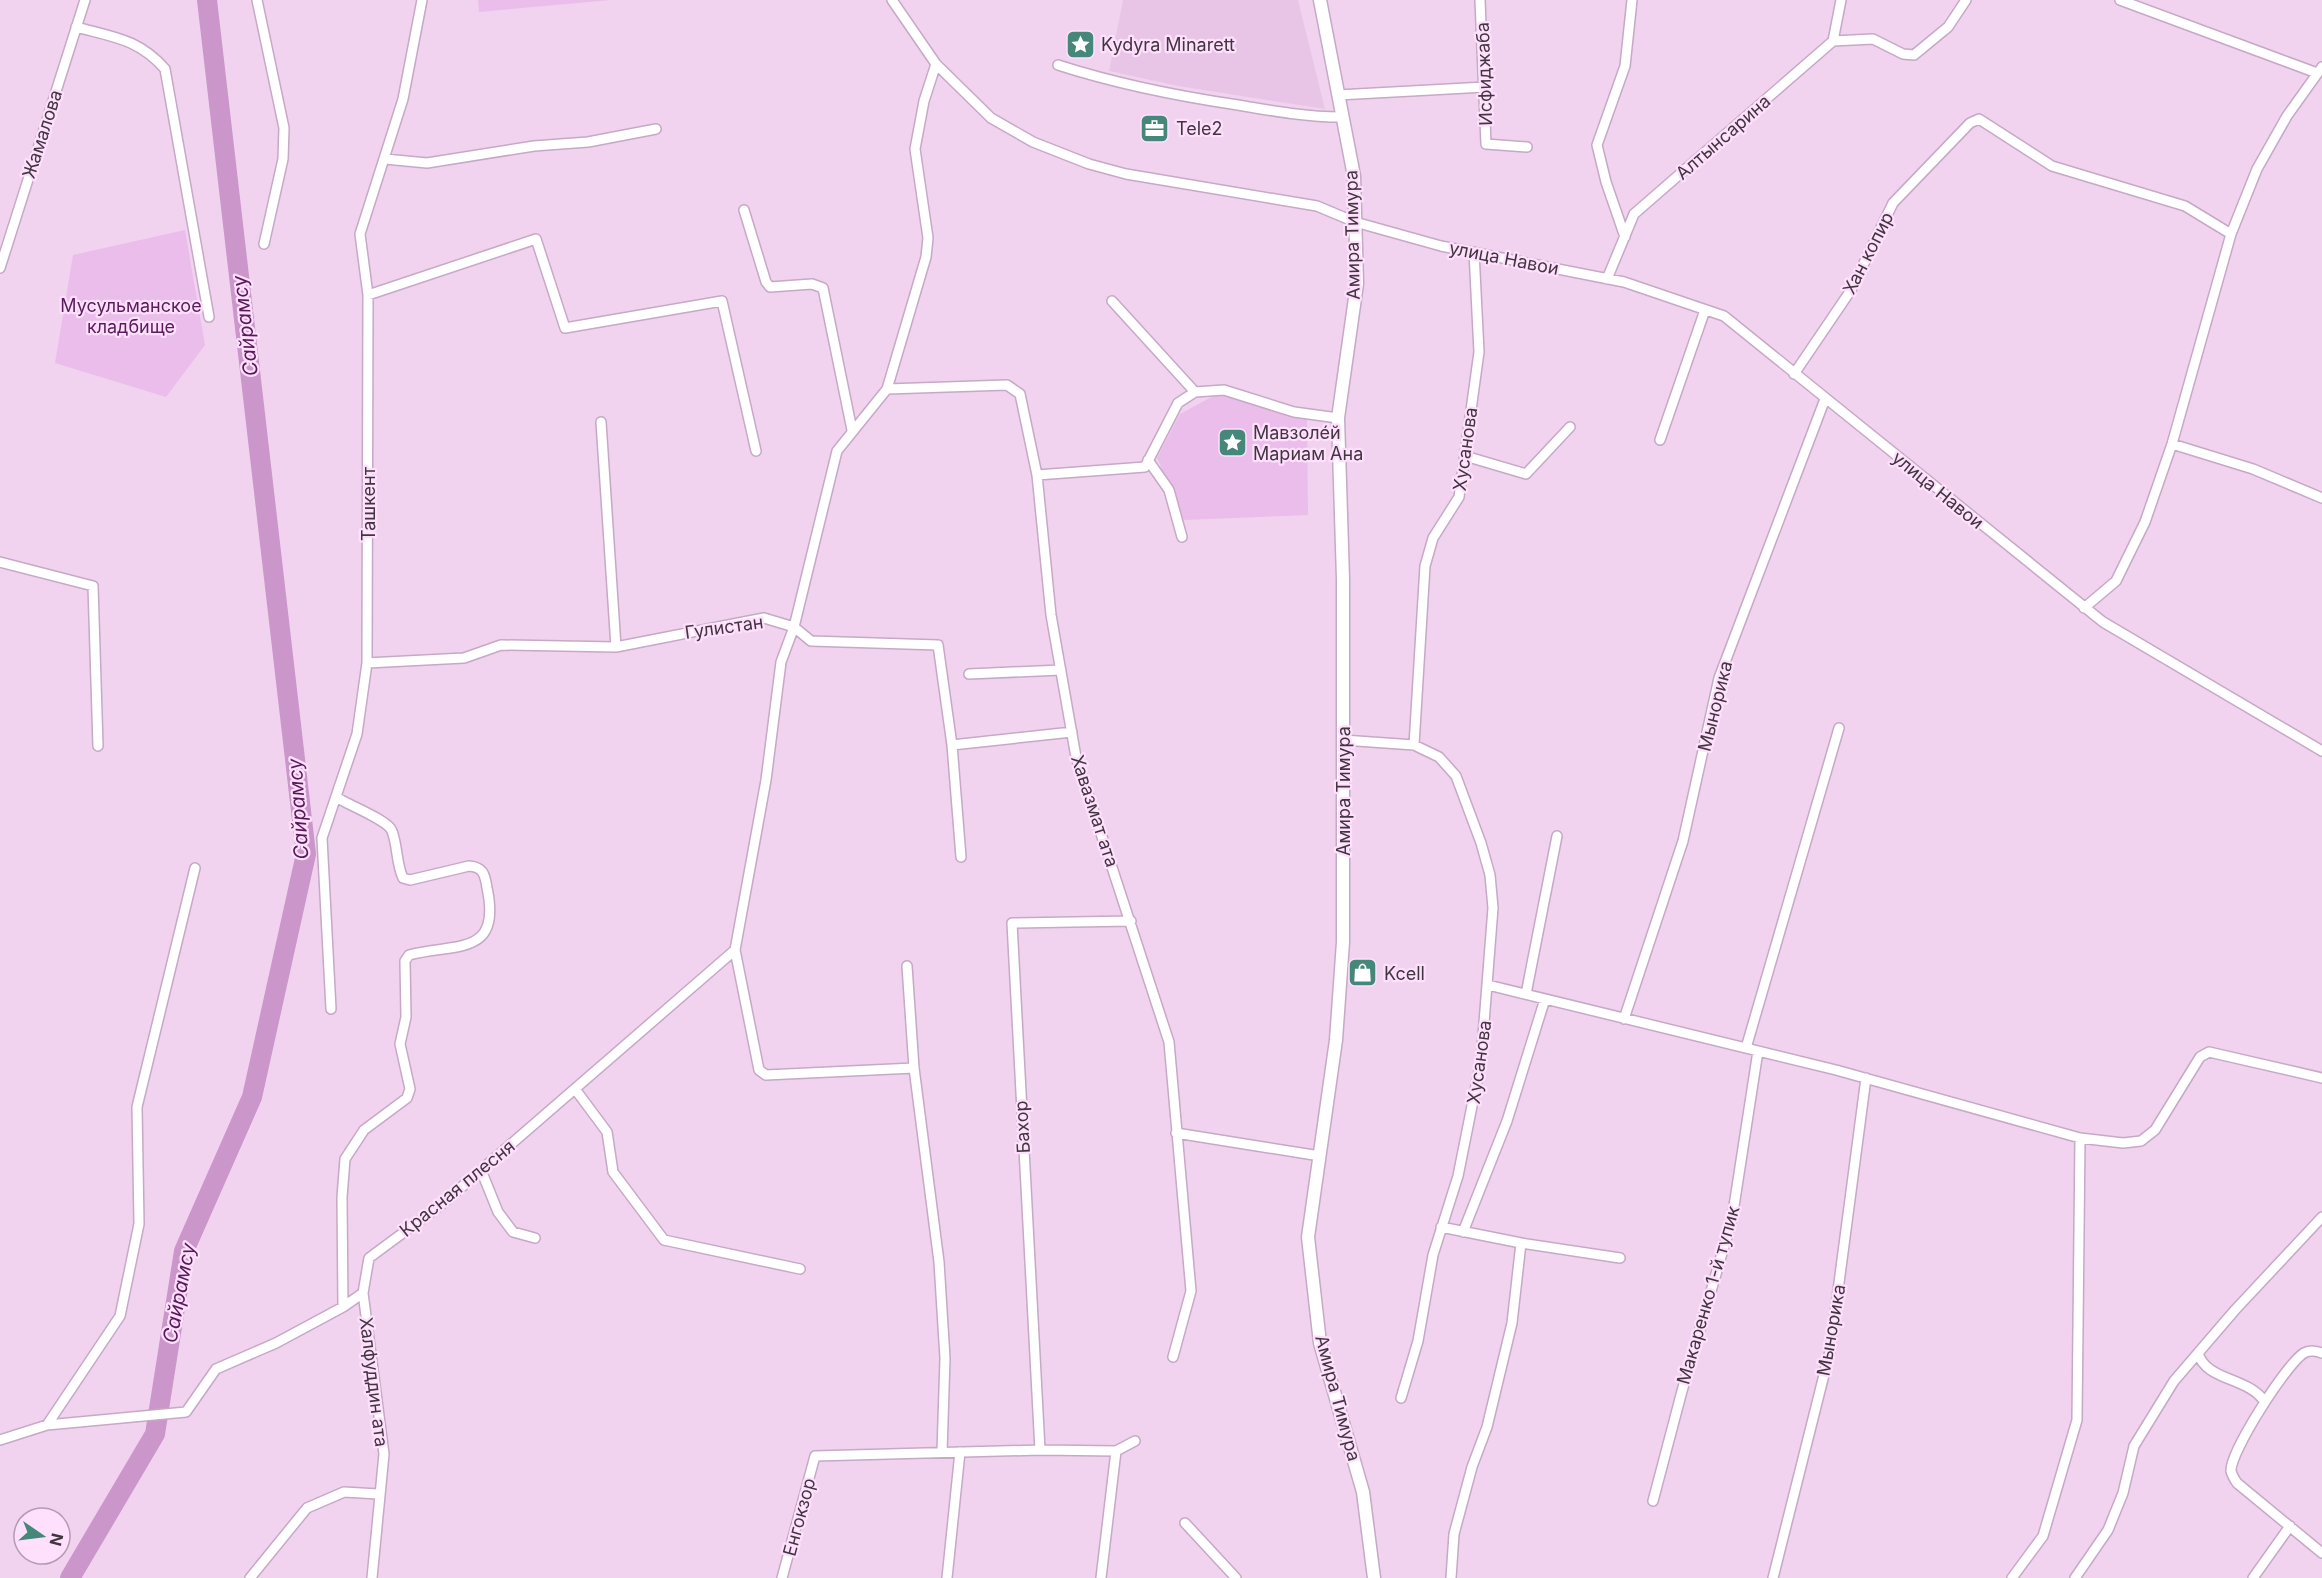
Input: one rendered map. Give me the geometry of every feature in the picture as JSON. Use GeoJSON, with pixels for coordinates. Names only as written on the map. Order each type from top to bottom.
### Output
{"type":"FeatureCollection","features":[{"type":"Feature","properties":{"kind":"street","name":"Жамалова"},"geometry":{"type":"LineString","coordinates":[[0,268],[85,0]]}},
{"type":"Feature","properties":{"kind":"street"},"geometry":{"type":"LineString","coordinates":[[257,0],[284,128],[283,159],[264,244]]}},
{"type":"Feature","properties":{"kind":"street","name":"Ташкент"},"geometry":{"type":"LineString","coordinates":[[331,1010],[322,838],[357,734],[367,663],[368,295],[360,234],[404,99],[422,0]]}},
{"type":"Feature","properties":{"kind":"street","name":"улица Навои"},"geometry":{"type":"LineString","coordinates":[[892,0],[936,64],[991,118],[1033,142],[1089,164],[1136,175],[1317,206],[1355,222],[1474,252],[1608,279],[1724,316],[2103,622],[2322,751]]}},
{"type":"Feature","properties":{"kind":"street","name":"Амира Тимура"},"geometry":{"type":"LineString","coordinates":[[1320,0],[1354,176],[1357,284],[1338,418],[1343,579],[1343,942],[1336,1040],[1308,1237],[1320,1343],[1363,1492],[1374,1578]]}},
{"type":"Feature","properties":{"kind":"street","name":"Исфиджаба"},"geometry":{"type":"LineString","coordinates":[[1480,0],[1486,144],[1527,147]]}},
{"type":"Feature","properties":{"kind":"street"},"geometry":{"type":"LineString","coordinates":[[1625,237],[1606,182],[1597,145],[1625,66],[1632,0]]}},
{"type":"Feature","properties":{"kind":"street"},"geometry":{"type":"LineString","coordinates":[[1841,0],[1833,41],[1873,39],[1903,54],[1914,55],[1948,27],[1966,0]]}},
{"type":"Feature","properties":{"kind":"street"},"geometry":{"type":"LineString","coordinates":[[2084,608],[2116,581],[2145,522],[2172,444],[2231,234],[2257,170],[2287,116],[2319,70],[2120,0]]}},
{"type":"Feature","properties":{"kind":"street"},"geometry":{"type":"LineString","coordinates":[[76,27],[120,38],[150,51],[165,69],[209,317]]}},
{"type":"Feature","properties":{"kind":"street","name":"Алтынсарина"},"geometry":{"type":"LineString","coordinates":[[1608,279],[1634,214],[1833,41]]}},
{"type":"Feature","properties":{"kind":"street"},"geometry":{"type":"LineString","coordinates":[[914,1068],[766,1075],[759,1070],[735,950],[766,780],[781,662],[794,627],[837,451],[887,389],[928,247],[915,149],[924,101],[936,64]]}},
{"type":"Feature","properties":{"kind":"street"},"geometry":{"type":"LineString","coordinates":[[1059,64],[1107,81],[1214,102],[1300,115],[1342,117]]}},
{"type":"Feature","properties":{"kind":"street"},"geometry":{"type":"LineString","coordinates":[[1338,95],[1485,87]]}},
{"type":"Feature","properties":{"kind":"street","name":"Хан копир"},"geometry":{"type":"LineString","coordinates":[[1794,374],[1851,290],[1893,202],[1970,123],[1979,119],[2052,166],[2185,206],[2231,234]]}},
{"type":"Feature","properties":{"kind":"street"},"geometry":{"type":"LineString","coordinates":[[385,159],[427,163],[534,146],[588,142],[656,129]]}},
{"type":"Feature","properties":{"kind":"street"},"geometry":{"type":"LineString","coordinates":[[744,210],[766,282],[770,287],[812,284],[823,288],[852,430]]}},
{"type":"Feature","properties":{"kind":"street"},"geometry":{"type":"LineString","coordinates":[[368,295],[536,239],[565,328],[722,301],[756,451]]}},
{"type":"Feature","properties":{"kind":"street","name":"Хусанова"},"geometry":{"type":"LineString","coordinates":[[1414,745],[1425,566],[1432,538],[1459,497],[1479,352],[1474,252]]}},
{"type":"Feature","properties":{"kind":"street"},"geometry":{"type":"LineString","coordinates":[[1112,301],[1195,392]]}},
{"type":"Feature","properties":{"kind":"street"},"geometry":{"type":"LineString","coordinates":[[1660,440],[1705,310]]}},
{"type":"Feature","properties":{"kind":"street","name":"Хавазмат ата"},"geometry":{"type":"LineString","coordinates":[[887,389],[1007,385],[1020,394],[1037,475],[1051,615],[1076,757],[1169,1042],[1191,1291],[1173,1358]]}},
{"type":"Feature","properties":{"kind":"street"},"geometry":{"type":"LineString","coordinates":[[1037,475],[1145,467],[1178,404],[1195,392],[1224,390],[1294,412],[1338,418]]}},
{"type":"Feature","properties":{"kind":"street","name":"Мынорика"},"geometry":{"type":"LineString","coordinates":[[1624,1019],[1683,842],[1719,678],[1825,399]]}},
{"type":"Feature","properties":{"kind":"street"},"geometry":{"type":"LineString","coordinates":[[601,422],[616,646]]}},
{"type":"Feature","properties":{"kind":"street"},"geometry":{"type":"LineString","coordinates":[[1465,456],[1526,474],[1570,427]]}},
{"type":"Feature","properties":{"kind":"street"},"geometry":{"type":"LineString","coordinates":[[2172,444],[2253,469],[2322,498]]}},
{"type":"Feature","properties":{"kind":"street"},"geometry":{"type":"LineString","coordinates":[[1148,460],[1169,490],[1182,537]]}},
{"type":"Feature","properties":{"kind":"street"},"geometry":{"type":"LineString","coordinates":[[0,562],[93,586],[98,746]]}},
{"type":"Feature","properties":{"kind":"street","name":"Гулистан"},"geometry":{"type":"LineString","coordinates":[[367,663],[464,658],[501,645],[616,646],[764,618],[794,627],[811,641],[938,645],[952,745],[961,857]]}},
{"type":"Feature","properties":{"kind":"street"},"geometry":{"type":"LineString","coordinates":[[969,674],[1061,670]]}},
{"type":"Feature","properties":{"kind":"street"},"geometry":{"type":"LineString","coordinates":[[1746,1048],[1839,728]]}},
{"type":"Feature","properties":{"kind":"street"},"geometry":{"type":"LineString","coordinates":[[952,745],[1072,732]]}},
{"type":"Feature","properties":{"kind":"street","name":"Хусанова"},"geometry":{"type":"LineString","coordinates":[[1343,740],[1414,745],[1439,757],[1456,776],[1481,843],[1490,875],[1493,908],[1479,1072],[1458,1176],[1433,1255],[1418,1341],[1401,1398]]}},
{"type":"Feature","properties":{"kind":"street","name":"Халфуддин ата"},"geometry":{"type":"LineString","coordinates":[[336,797],[384,821],[392,830],[403,878],[410,880],[469,866],[478,867],[484,873],[490,921],[482,937],[462,948],[409,955],[405,961],[406,1017],[400,1044],[410,1089],[407,1098],[364,1130],[345,1159],[342,1197],[342,1307]]}},
{"type":"Feature","properties":{"kind":"street"},"geometry":{"type":"LineString","coordinates":[[1526,994],[1557,836]]}},
{"type":"Feature","properties":{"kind":"street"},"geometry":{"type":"LineString","coordinates":[[47,1425],[120,1316],[139,1224],[137,1107],[195,868]]}},
{"type":"Feature","properties":{"kind":"street","name":"Бахор"},"geometry":{"type":"LineString","coordinates":[[1040,1450],[1012,923],[1131,921]]}},
{"type":"Feature","properties":{"kind":"street","name":"Красная плесня"},"geometry":{"type":"LineString","coordinates":[[363,1293],[369,1258],[442,1204],[735,950]]}},
{"type":"Feature","properties":{"kind":"street"},"geometry":{"type":"LineString","coordinates":[[907,966],[914,1068],[939,1262],[945,1358],[942,1452],[1040,1450],[1116,1452],[1135,1441]]}},
{"type":"Feature","properties":{"kind":"street"},"geometry":{"type":"LineString","coordinates":[[1488,985],[1866,1078],[2080,1138],[2123,1143],[2141,1141],[2155,1130],[2200,1057],[2209,1052],[2322,1078]]}},
{"type":"Feature","properties":{"kind":"street"},"geometry":{"type":"LineString","coordinates":[[1463,1232],[1506,1121],[1545,999]]}},
{"type":"Feature","properties":{"kind":"street","name":"Макаренко 1-й тупик"},"geometry":{"type":"LineString","coordinates":[[1653,1501],[1732,1219],[1758,1051]]}},
{"type":"Feature","properties":{"kind":"street","name":"Мынорика"},"geometry":{"type":"LineString","coordinates":[[1773,1578],[1830,1351],[1866,1078]]}},
{"type":"Feature","properties":{"kind":"street"},"geometry":{"type":"LineString","coordinates":[[575,1089],[607,1132],[613,1172],[664,1240],[800,1269]]}},
{"type":"Feature","properties":{"kind":"street"},"geometry":{"type":"LineString","coordinates":[[1176,1133],[1320,1156]]}},
{"type":"Feature","properties":{"kind":"street"},"geometry":{"type":"LineString","coordinates":[[2012,1578],[2043,1536],[2077,1420],[2080,1138]]}},
{"type":"Feature","properties":{"kind":"street"},"geometry":{"type":"LineString","coordinates":[[480,1170],[498,1212],[513,1232],[535,1238]]}},
{"type":"Feature","properties":{"kind":"street"},"geometry":{"type":"LineString","coordinates":[[2075,1578],[2108,1530],[2122,1493],[2134,1446],[2174,1381],[2322,1217]]}},
{"type":"Feature","properties":{"kind":"street"},"geometry":{"type":"LineString","coordinates":[[1441,1227],[1521,1243],[1620,1258]]}},
{"type":"Feature","properties":{"kind":"street"},"geometry":{"type":"LineString","coordinates":[[1451,1578],[1454,1534],[1472,1467],[1487,1428],[1512,1323],[1521,1243]]}},
{"type":"Feature","properties":{"kind":"street"},"geometry":{"type":"LineString","coordinates":[[0,1440],[47,1425],[186,1412],[216,1369],[276,1343],[363,1293]]}},
{"type":"Feature","properties":{"kind":"street","name":"Халфуддин ата"},"geometry":{"type":"LineString","coordinates":[[363,1293],[384,1454],[378,1494],[372,1578]]}},
{"type":"Feature","properties":{"kind":"street"},"geometry":{"type":"LineString","coordinates":[[2322,1353],[2316,1351],[2304,1353],[2264,1401],[2233,1460],[2231,1472],[2237,1484],[2322,1553]]}},
{"type":"Feature","properties":{"kind":"street"},"geometry":{"type":"LineString","coordinates":[[2198,1353],[2201,1364],[2249,1386],[2264,1401]]}},
{"type":"Feature","properties":{"kind":"street","name":"Енгокзор"},"geometry":{"type":"LineString","coordinates":[[782,1578],[815,1456],[942,1452]]}},
{"type":"Feature","properties":{"kind":"street"},"geometry":{"type":"LineString","coordinates":[[947,1578],[960,1452]]}},
{"type":"Feature","properties":{"kind":"street"},"geometry":{"type":"LineString","coordinates":[[1101,1578],[1116,1452]]}},
{"type":"Feature","properties":{"kind":"street"},"geometry":{"type":"LineString","coordinates":[[250,1578],[307,1508],[344,1492],[378,1494]]}},
{"type":"Feature","properties":{"kind":"street"},"geometry":{"type":"LineString","coordinates":[[1185,1523],[1236,1578]]}},
{"type":"Feature","properties":{"kind":"street"},"geometry":{"type":"LineString","coordinates":[[2253,1578],[2289,1526]]}},
{"type":"Feature","properties":{"kind":"shaded area"},"geometry":{"type":"Polygon","coordinates":[[[1123,0],[1298,0],[1325,109],[1178,86],[1109,71],[1123,0]]]}},
{"type":"Feature","properties":{"kind":"green space"},"geometry":{"type":"Polygon","coordinates":[[[478,0],[611,0],[479,12],[478,0]]]}},
{"type":"Feature","properties":{"kind":"green space","name":"Мусульманское кладбище"},"geometry":{"type":"Polygon","coordinates":[[[185,230],[205,345],[166,397],[55,363],[73,255],[185,230]]]}},
{"type":"Feature","properties":{"kind":"green space"},"geometry":{"type":"Polygon","coordinates":[[[1217,394],[1307,419],[1308,515],[1184,520],[1157,458],[1180,414],[1217,394]]]}},
{"type":"Feature","properties":{"kind":"waterway","name":"Сайрамсу"},"geometry":{"type":"LineString","coordinates":[[70,1578],[155,1434],[184,1251],[252,1097],[306,854],[207,0]]}},
{"type":"Feature","properties":{"kind":"place","name":"Kydyra Minarett"},"geometry":{"type":"Point","coordinates":[1080,44]}},
{"type":"Feature","properties":{"kind":"place","name":"Tele2"},"geometry":{"type":"Point","coordinates":[1155,128]}},
{"type":"Feature","properties":{"kind":"place","name":"Мавзоле́й Мариам Ана"},"geometry":{"type":"Point","coordinates":[1232,442]}},
{"type":"Feature","properties":{"kind":"place","name":"Kcell"},"geometry":{"type":"Point","coordinates":[1363,973]}}]}
